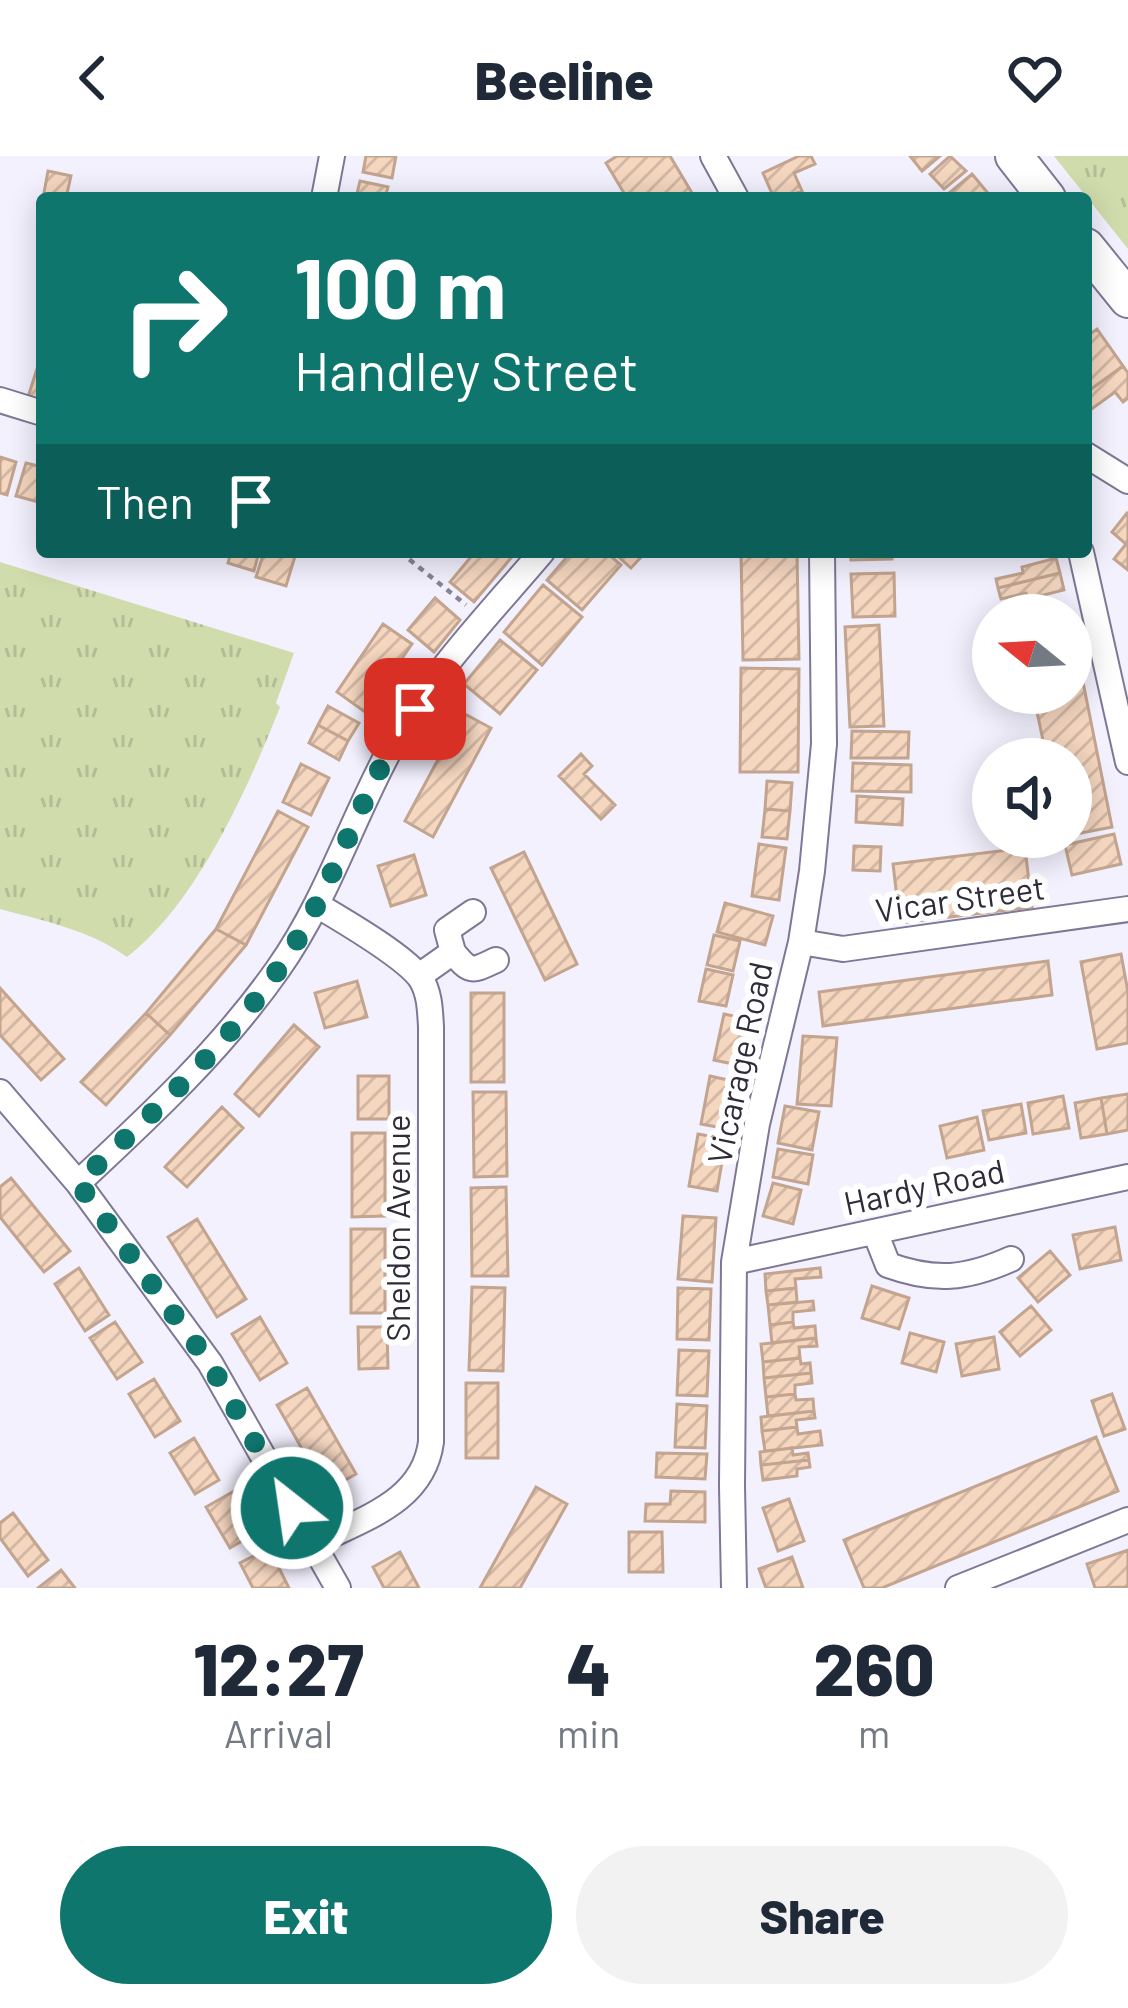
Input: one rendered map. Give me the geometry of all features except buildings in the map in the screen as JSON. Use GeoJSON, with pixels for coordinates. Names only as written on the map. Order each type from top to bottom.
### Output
{"type":"FeatureCollection","features":[{"type":"Feature","properties":{"kind":"highway"},"geometry":{"type":"LineString","coordinates":[[1014,156],[1042,192]]}},
{"type":"Feature","properties":{"kind":"highway"},"geometry":{"type":"LineString","coordinates":[[1092,254],[1128,299]]}},
{"type":"Feature","properties":{"kind":"street"},"geometry":{"type":"LineString","coordinates":[[325,192],[332,156]]}},
{"type":"Feature","properties":{"kind":"street"},"geometry":{"type":"LineString","coordinates":[[712,156],[733,192]]}},
{"type":"Feature","properties":{"kind":"street"},"geometry":{"type":"LineString","coordinates":[[0,400],[36,411]]}},
{"type":"Feature","properties":{"kind":"street"},"geometry":{"type":"LineString","coordinates":[[1092,458],[1128,482]]}},
{"type":"Feature","properties":{"kind":"street"},"geometry":{"type":"LineString","coordinates":[[78,1183],[176,1092],[227,1037],[279,968],[316,905],[397,735],[537,558]]}},
{"type":"Feature","properties":{"kind":"street","name":"Vicarage Road"},"geometry":{"type":"LineString","coordinates":[[734,1588],[734,1262],[757,1124],[801,942],[812,871],[824,745],[822,558]]}},
{"type":"Feature","properties":{"kind":"street"},"geometry":{"type":"LineString","coordinates":[[1082,558],[1128,762]]}},
{"type":"Feature","properties":{"kind":"street"},"geometry":{"type":"LineString","coordinates":[[316,905],[419,976],[453,952]]}},
{"type":"Feature","properties":{"kind":"street","name":"Vicar Street"},"geometry":{"type":"LineString","coordinates":[[801,942],[843,949],[1128,909]]}},
{"type":"Feature","properties":{"kind":"street"},"geometry":{"type":"LineString","coordinates":[[472,912],[447,929],[453,952],[474,970],[496,960]]}},
{"type":"Feature","properties":{"kind":"street","name":"Sheldon Avenue"},"geometry":{"type":"LineString","coordinates":[[313,1544],[411,1490],[428,1460],[431,1027],[428,996],[419,976]]}},
{"type":"Feature","properties":{"kind":"street"},"geometry":{"type":"LineString","coordinates":[[0,1092],[78,1183],[210,1364],[338,1588]]}},
{"type":"Feature","properties":{"kind":"street","name":"Hardy Road"},"geometry":{"type":"LineString","coordinates":[[734,1262],[1128,1177]]}},
{"type":"Feature","properties":{"kind":"street"},"geometry":{"type":"LineString","coordinates":[[874,1232],[888,1265],[917,1275],[952,1278],[1011,1259]]}},
{"type":"Feature","properties":{"kind":"street"},"geometry":{"type":"LineString","coordinates":[[958,1588],[1128,1520]]}},
{"type":"Feature","properties":{"kind":"path"},"geometry":{"type":"LineString","coordinates":[[407,558],[484,620]]}},
{"type":"Feature","properties":{"kind":"green space"},"geometry":{"type":"Polygon","coordinates":[[[1054,156],[1128,156],[1128,249],[1092,204],[1092,192],[1083,192],[1054,156]]]}},
{"type":"Feature","properties":{"kind":"green space"},"geometry":{"type":"Polygon","coordinates":[[[0,562],[294,653],[276,703],[280,707],[218,842],[176,907],[127,957],[82,933],[0,909],[0,562]]]}},
{"type":"Feature","properties":{"kind":"route"},"geometry":{"type":"LineString","coordinates":[[292,1508],[210,1364],[78,1183],[202,1065],[279,968],[316,905],[378,771],[415,709]]}}]}
